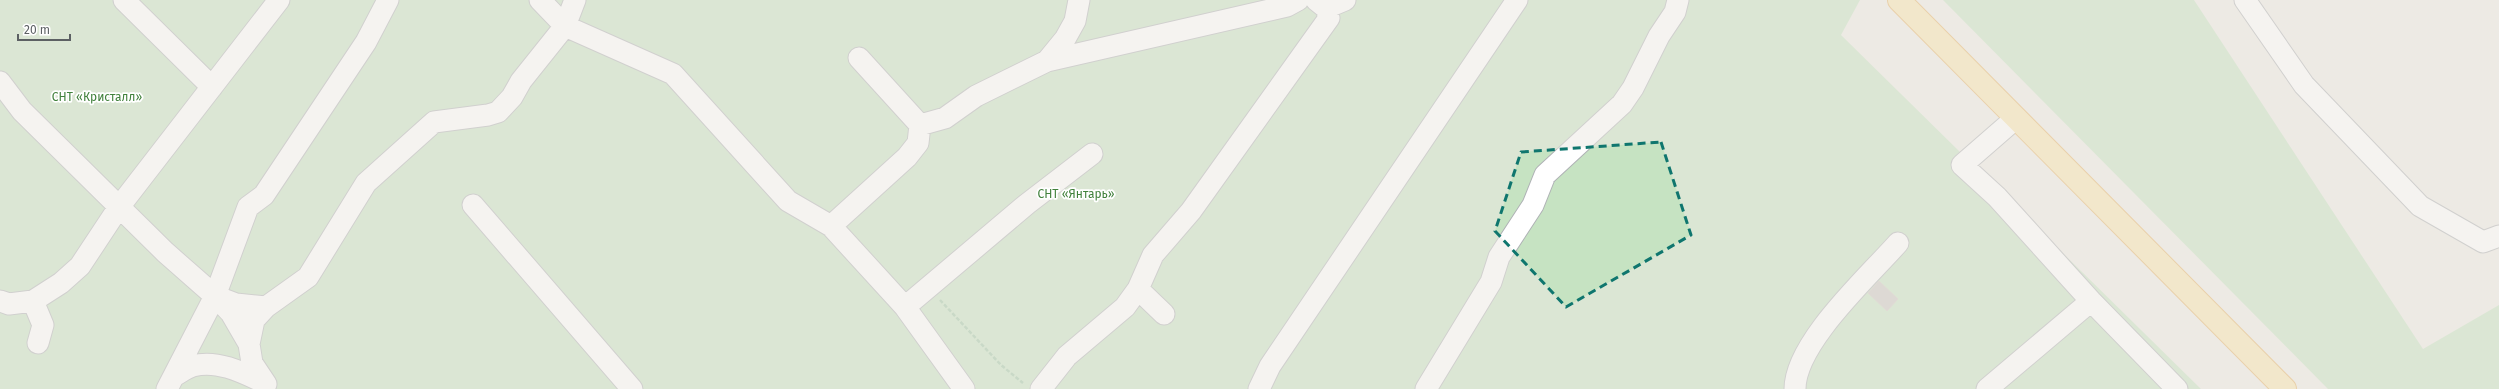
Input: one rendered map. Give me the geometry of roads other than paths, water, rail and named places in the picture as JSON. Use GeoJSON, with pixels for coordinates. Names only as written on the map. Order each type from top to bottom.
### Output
{"type":"FeatureCollection","features":[{"type":"Feature","properties":{"kind":"main road"},"geometry":{"type":"LineString","coordinates":[[1899,0],[2285,389]]}},
{"type":"Feature","properties":{"kind":"street"},"geometry":{"type":"LineString","coordinates":[[124,0],[212,88]]}},
{"type":"Feature","properties":{"kind":"street"},"geometry":{"type":"LineString","coordinates":[[0,301],[9,304],[33,301],[61,283],[80,266],[119,207],[279,0]]}},
{"type":"Feature","properties":{"kind":"street"},"geometry":{"type":"LineString","coordinates":[[170,383],[215,296],[248,207],[264,194],[366,42],[388,0]]}},
{"type":"Feature","properties":{"kind":"street"},"geometry":{"type":"LineString","coordinates":[[540,0],[565,26],[673,74],[788,201],[831,226],[905,307],[964,389]]}},
{"type":"Feature","properties":{"kind":"street"},"geometry":{"type":"LineString","coordinates":[[249,344],[254,320],[266,307],[308,277],[366,183],[434,122],[488,115],[498,112],[512,97],[521,81],[565,26],[575,0]]}},
{"type":"Feature","properties":{"kind":"street"},"geometry":{"type":"LineString","coordinates":[[1047,61],[1065,39],[1075,21],[1078,0]]}},
{"type":"Feature","properties":{"kind":"street"},"geometry":{"type":"LineString","coordinates":[[920,126],[945,118],[976,96],[1047,61],[1287,6],[1298,0]]}},
{"type":"Feature","properties":{"kind":"street"},"geometry":{"type":"LineString","coordinates":[[1033,387],[1066,356],[1125,307],[1138,289],[1153,255],[1191,211],[1329,18],[1321,4],[1345,0]]}},
{"type":"Feature","properties":{"kind":"street"},"geometry":{"type":"LineString","coordinates":[[1259,389],[1270,366],[1517,0]]}},
{"type":"Feature","properties":{"kind":"street"},"geometry":{"type":"LineString","coordinates":[[1426,389],[1491,282],[1499,257],[1533,205],[1545,175],[1622,104],[1633,88],[1659,36],[1675,12],[1678,0]]}},
{"type":"Feature","properties":{"kind":"street"},"geometry":{"type":"LineString","coordinates":[[2246,0],[2304,86],[2420,206],[2483,242],[2499,236]]}},
{"type":"Feature","properties":{"kind":"street"},"geometry":{"type":"LineString","coordinates":[[831,226],[907,157],[918,143],[920,126],[859,58]]}},
{"type":"Feature","properties":{"kind":"street"},"geometry":{"type":"LineString","coordinates":[[0,82],[22,111],[119,207],[232,313],[249,344],[252,363],[268,386]]}},
{"type":"Feature","properties":{"kind":"street"},"geometry":{"type":"LineString","coordinates":[[2016,118],[1962,165],[1997,198],[2091,301],[2177,389]]}},
{"type":"Feature","properties":{"kind":"street"},"geometry":{"type":"LineString","coordinates":[[905,307],[928,286],[1092,154]]}},
{"type":"Feature","properties":{"kind":"street"},"geometry":{"type":"LineString","coordinates":[[473,205],[632,389]]}},
{"type":"Feature","properties":{"kind":"street"},"geometry":{"type":"LineString","coordinates":[[1795,389],[1795,381],[1807,352],[1823,326],[1898,243]]}},
{"type":"Feature","properties":{"kind":"street"},"geometry":{"type":"LineString","coordinates":[[1138,289],[1164,314]]}},
{"type":"Feature","properties":{"kind":"street"},"geometry":{"type":"LineString","coordinates":[[215,296],[236,304],[266,307]]}},
{"type":"Feature","properties":{"kind":"street"},"geometry":{"type":"LineString","coordinates":[[33,301],[43,325],[38,343]]}},
{"type":"Feature","properties":{"kind":"street"},"geometry":{"type":"LineString","coordinates":[[1987,389],[2091,301]]}},
{"type":"Feature","properties":{"kind":"street"},"geometry":{"type":"LineString","coordinates":[[170,383],[194,366],[210,365],[238,370],[268,386]]}},
{"type":"Feature","properties":{"kind":"park label","name":"СНТ «Кристалл»"},"geometry":{"type":"Point","coordinates":[97,97]}},
{"type":"Feature","properties":{"kind":"park label","name":"СНТ «Янтарь»"},"geometry":{"type":"Point","coordinates":[1076,194]}}]}
